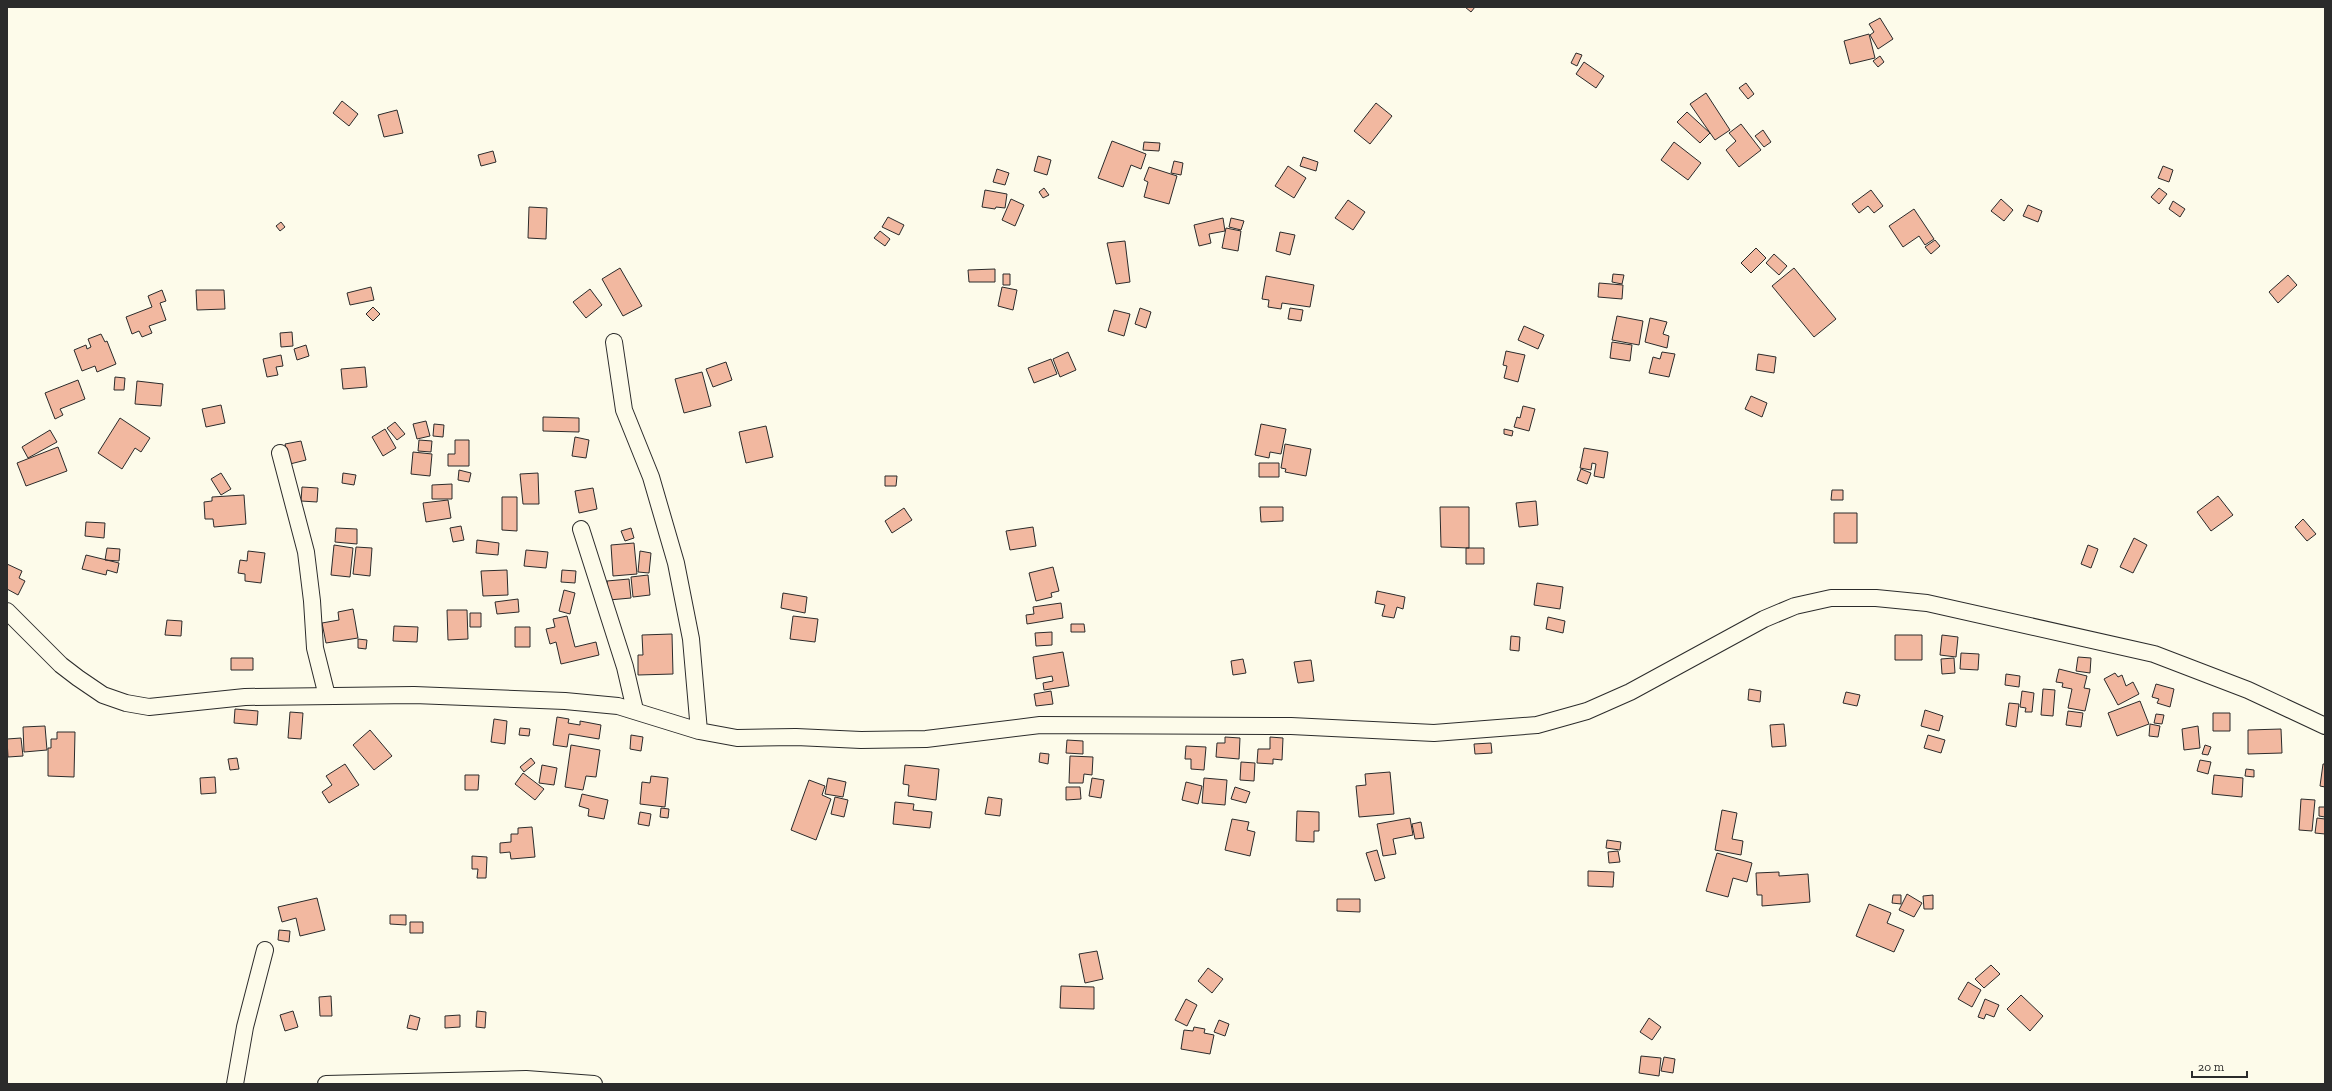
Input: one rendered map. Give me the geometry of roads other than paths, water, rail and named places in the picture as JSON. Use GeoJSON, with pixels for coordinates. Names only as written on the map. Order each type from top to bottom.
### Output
{"type":"FeatureCollection","features":[{"type":"Feature","properties":{"kind":"street"},"geometry":{"type":"LineString","coordinates":[[614,342],[624,410],[650,477],[676,563],[691,638],[699,732]]}},
{"type":"Feature","properties":{"kind":"street"},"geometry":{"type":"LineString","coordinates":[[280,453],[306,552],[312,601],[315,648],[327,696]]}},
{"type":"Feature","properties":{"kind":"street"},"geometry":{"type":"LineString","coordinates":[[581,529],[625,667],[635,710]]}},
{"type":"Feature","properties":{"kind":"street"},"geometry":{"type":"LineString","coordinates":[[7,611],[61,664],[103,695],[126,703],[149,707],[246,697],[414,695],[550,701],[618,706],[635,710],[699,732],[737,738],[796,737],[861,740],[926,739],[1040,725],[1291,726],[1434,733],[1537,725],[1587,710],[1630,692],[1764,619],[1795,606],[1831,598],[1876,598],[1927,603],[2154,654],[2248,690],[2325,726]]}},
{"type":"Feature","properties":{"kind":"street"},"geometry":{"type":"LineString","coordinates":[[235,1084],[245,1027],[265,950]]}},
{"type":"Feature","properties":{"kind":"street"},"geometry":{"type":"LineString","coordinates":[[326,1084],[526,1079],[594,1084]]}}]}
